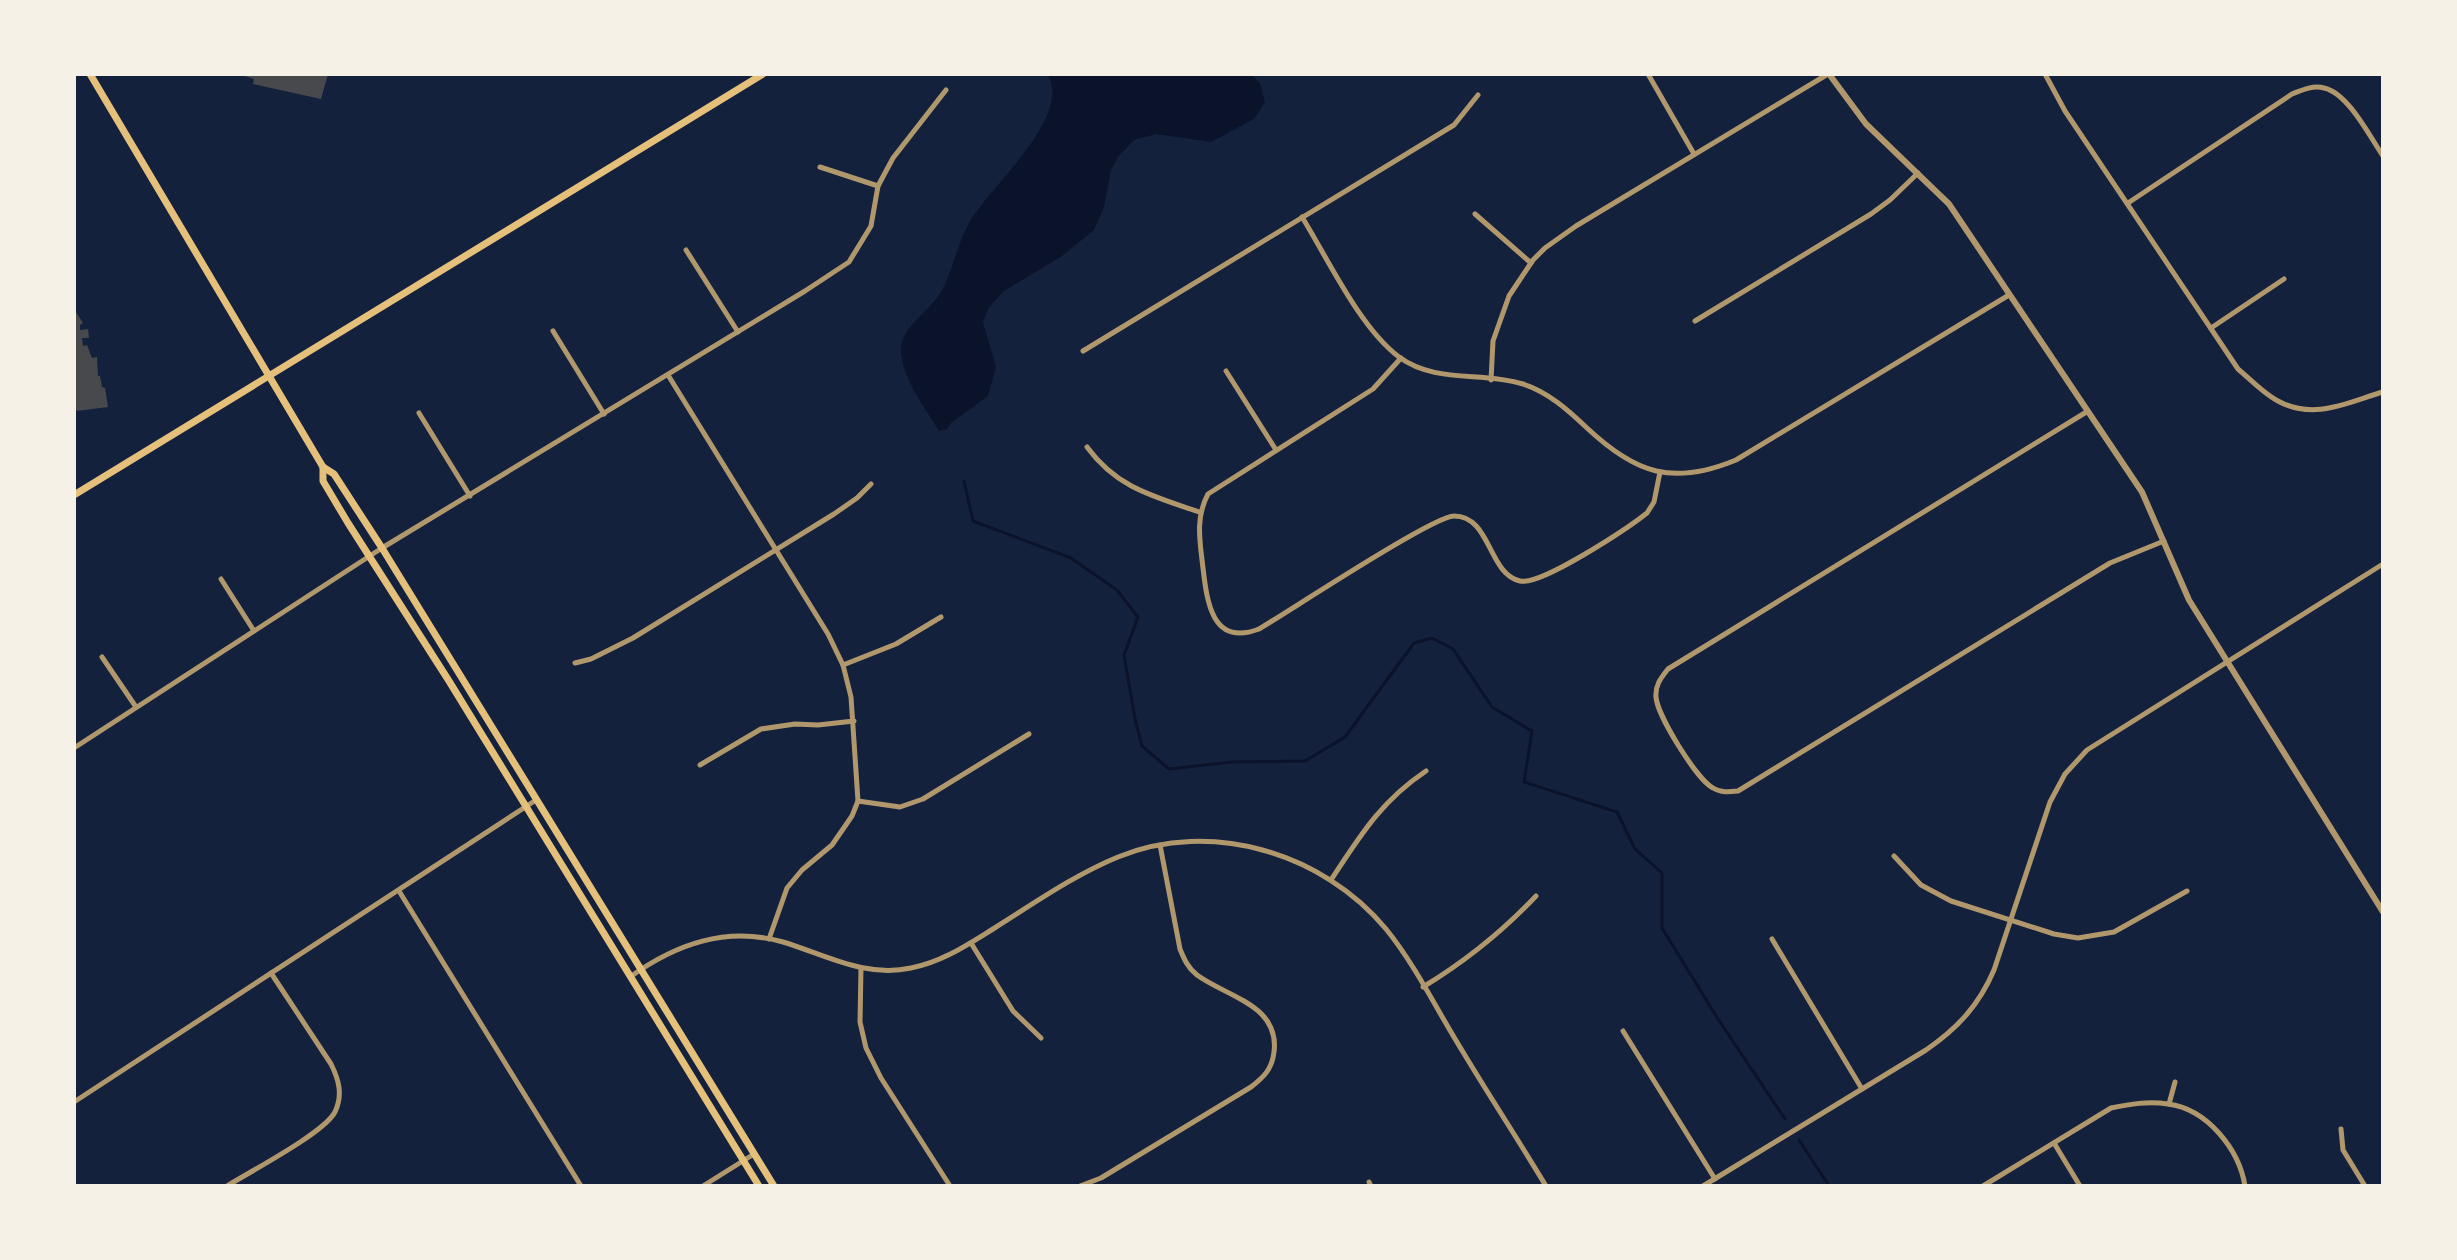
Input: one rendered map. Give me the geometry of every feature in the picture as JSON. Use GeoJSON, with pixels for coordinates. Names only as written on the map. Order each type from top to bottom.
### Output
{"type":"FeatureCollection","features":[{"type":"Feature","properties":{"kind":"main road"},"geometry":{"type":"LineString","coordinates":[[90,74],[323,467],[334,474],[382,548],[774,1186]]}},
{"type":"Feature","properties":{"kind":"main road"},"geometry":{"type":"LineString","coordinates":[[74,495],[763,74]]}},
{"type":"Feature","properties":{"kind":"main road"},"geometry":{"type":"LineString","coordinates":[[323,467],[323,481],[759,1186]]}},
{"type":"Feature","properties":{"kind":"street"},"geometry":{"type":"LineString","coordinates":[[1648,74],[1694,154]]}},
{"type":"Feature","properties":{"kind":"street"},"geometry":{"type":"LineString","coordinates":[[1491,380],[1493,341],[1509,296],[1545,248],[1576,226],[1829,74],[1866,124],[1949,204],[2142,492],[2189,600],[2383,912]]}},
{"type":"Feature","properties":{"kind":"street"},"geometry":{"type":"LineString","coordinates":[[2045,74],[2065,111],[2238,369],[2277,401],[2304,410],[2332,409],[2383,392]]}},
{"type":"Feature","properties":{"kind":"street"},"geometry":{"type":"LineString","coordinates":[[2128,203],[2292,94],[2307,88],[2323,87],[2339,94],[2383,156]]}},
{"type":"Feature","properties":{"kind":"street"},"geometry":{"type":"LineString","coordinates":[[74,748],[382,548],[849,262],[871,226],[878,186],[893,158],[946,90]]}},
{"type":"Feature","properties":{"kind":"street"},"geometry":{"type":"LineString","coordinates":[[1083,351],[1454,125],[1478,95]]}},
{"type":"Feature","properties":{"kind":"street"},"geometry":{"type":"LineString","coordinates":[[820,167],[878,186]]}},
{"type":"Feature","properties":{"kind":"street"},"geometry":{"type":"LineString","coordinates":[[1695,321],[1871,214],[1918,173]]}},
{"type":"Feature","properties":{"kind":"street"},"geometry":{"type":"LineString","coordinates":[[1475,214],[1531,263]]}},
{"type":"Feature","properties":{"kind":"street"},"geometry":{"type":"LineString","coordinates":[[1302,217],[1363,317],[1382,342],[1401,358],[1429,373],[1520,383],[1539,390],[1567,409],[1618,455],[1644,469],[1678,475],[1716,469],[1736,460],[2009,295]]}},
{"type":"Feature","properties":{"kind":"street"},"geometry":{"type":"LineString","coordinates":[[686,250],[738,332]]}},
{"type":"Feature","properties":{"kind":"street"},"geometry":{"type":"LineString","coordinates":[[2211,328],[2284,279]]}},
{"type":"Feature","properties":{"kind":"street"},"geometry":{"type":"LineString","coordinates":[[553,331],[604,414]]}},
{"type":"Feature","properties":{"kind":"street"},"geometry":{"type":"LineString","coordinates":[[1401,358],[1373,389],[1208,494],[1199,512],[1207,602],[1212,616],[1222,627],[1234,633],[1247,634],[1451,516],[1466,518],[1477,527],[1503,569],[1512,579],[1524,583],[1552,573],[1647,513],[1654,502],[1660,472]]}},
{"type":"Feature","properties":{"kind":"street"},"geometry":{"type":"LineString","coordinates":[[1226,371],[1276,450]]}},
{"type":"Feature","properties":{"kind":"street"},"geometry":{"type":"LineString","coordinates":[[668,375],[828,634],[843,665],[851,697],[858,801],[852,816],[832,845],[802,870],[787,888],[769,939]]}},
{"type":"Feature","properties":{"kind":"street"},"geometry":{"type":"LineString","coordinates":[[2088,411],[1668,669],[1656,686],[1656,701],[1678,743],[1711,788],[1723,792],[1738,791],[2110,563],[2164,541]]}},
{"type":"Feature","properties":{"kind":"street"},"geometry":{"type":"LineString","coordinates":[[419,413],[470,496]]}},
{"type":"Feature","properties":{"kind":"street"},"geometry":{"type":"LineString","coordinates":[[1087,447],[1100,464],[1126,486],[1199,512]]}},
{"type":"Feature","properties":{"kind":"street"},"geometry":{"type":"LineString","coordinates":[[575,663],[591,659],[633,638],[848,505],[871,484]]}},
{"type":"Feature","properties":{"kind":"street"},"geometry":{"type":"LineString","coordinates":[[1703,1186],[1948,1034],[1969,1014],[1989,981],[2050,802],[2065,774],[2098,741],[2383,564]]}},
{"type":"Feature","properties":{"kind":"street"},"geometry":{"type":"LineString","coordinates":[[221,579],[254,631]]}},
{"type":"Feature","properties":{"kind":"street"},"geometry":{"type":"LineString","coordinates":[[843,665],[896,644],[941,617]]}},
{"type":"Feature","properties":{"kind":"street"},"geometry":{"type":"LineString","coordinates":[[102,657],[136,707]]}},
{"type":"Feature","properties":{"kind":"street"},"geometry":{"type":"LineString","coordinates":[[700,765],[761,729],[854,721]]}},
{"type":"Feature","properties":{"kind":"street"},"geometry":{"type":"LineString","coordinates":[[858,801],[900,807],[923,799],[1029,734]]}},
{"type":"Feature","properties":{"kind":"street"},"geometry":{"type":"LineString","coordinates":[[1331,880],[1381,808],[1426,771]]}},
{"type":"Feature","properties":{"kind":"street"},"geometry":{"type":"LineString","coordinates":[[74,1102],[536,800]]}},
{"type":"Feature","properties":{"kind":"street"},"geometry":{"type":"LineString","coordinates":[[630,978],[675,949],[709,938],[733,936],[769,939],[861,968],[893,971],[910,968],[945,957],[1098,865],[1122,855],[1176,842],[1236,843],[1297,861],[1331,880],[1368,910],[1386,930],[1423,987],[1546,1186]]}},
{"type":"Feature","properties":{"kind":"street"},"geometry":{"type":"LineString","coordinates":[[1080,1186],[1101,1178],[1251,1087],[1264,1077],[1272,1064],[1276,1037],[1267,1019],[1253,1006],[1196,974],[1186,963],[1180,949],[1160,845]]}},
{"type":"Feature","properties":{"kind":"street"},"geometry":{"type":"LineString","coordinates":[[1894,856],[1921,885],[1951,901],[2054,934],[2078,938],[2114,932],[2187,891]]}},
{"type":"Feature","properties":{"kind":"street"},"geometry":{"type":"LineString","coordinates":[[399,891],[581,1186]]}},
{"type":"Feature","properties":{"kind":"street"},"geometry":{"type":"LineString","coordinates":[[1423,987],[1467,960],[1536,896]]}},
{"type":"Feature","properties":{"kind":"street"},"geometry":{"type":"LineString","coordinates":[[1772,939],[1862,1089]]}},
{"type":"Feature","properties":{"kind":"street"},"geometry":{"type":"LineString","coordinates":[[971,943],[1013,1011],[1041,1038]]}},
{"type":"Feature","properties":{"kind":"street"},"geometry":{"type":"LineString","coordinates":[[861,968],[860,1022],[866,1048],[881,1078],[950,1186]]}},
{"type":"Feature","properties":{"kind":"street"},"geometry":{"type":"LineString","coordinates":[[227,1186],[320,1128],[334,1114],[340,1094],[338,1078],[331,1064],[271,973]]}},
{"type":"Feature","properties":{"kind":"street"},"geometry":{"type":"LineString","coordinates":[[1623,1031],[1715,1179]]}},
{"type":"Feature","properties":{"kind":"street"},"geometry":{"type":"LineString","coordinates":[[2169,1104],[2175,1082]]}},
{"type":"Feature","properties":{"kind":"street"},"geometry":{"type":"LineString","coordinates":[[1983,1186],[2111,1108],[2135,1103],[2169,1104],[2186,1109],[2217,1130],[2238,1161],[2245,1186]]}},
{"type":"Feature","properties":{"kind":"street"},"geometry":{"type":"LineString","coordinates":[[2341,1129],[2343,1150],[2365,1186]]}},
{"type":"Feature","properties":{"kind":"street"},"geometry":{"type":"LineString","coordinates":[[2054,1143],[2080,1186]]}},
{"type":"Feature","properties":{"kind":"street"},"geometry":{"type":"LineString","coordinates":[[703,1186],[754,1154]]}},
{"type":"Feature","properties":{"kind":"water"},"geometry":{"type":"Polygon","coordinates":[[[1048,74],[1251,74],[1260,83],[1265,102],[1254,119],[1211,142],[1156,134],[1134,140],[1111,170],[1104,207],[1094,230],[1062,256],[1004,291],[989,307],[983,322],[996,367],[988,396],[947,429],[939,431],[909,381],[902,360],[902,341],[910,327],[939,295],[969,223],[1039,131],[1049,111],[1052,92],[1048,74]]]}},
{"type":"Feature","properties":{"kind":"building"},"geometry":{"type":"Polygon","coordinates":[[[238,74],[328,74],[321,99],[253,84],[254,79],[238,74]]]}},
{"type":"Feature","properties":{"kind":"building"},"geometry":{"type":"Polygon","coordinates":[[[74,309],[83,323],[80,330],[88,329],[89,338],[82,338],[83,346],[87,345],[92,358],[97,357],[98,376],[105,388],[108,407],[77,411],[74,405],[74,309]]]}},
{"type":"Feature","properties":{"kind":"waterway"},"geometry":{"type":"LineString","coordinates":[[964,481],[973,521],[1071,558],[1117,590],[1138,617],[1124,655],[1135,719],[1142,746],[1169,769],[1232,762],[1305,761],[1345,737],[1414,643],[1432,638],[1453,649],[1492,707],[1532,731],[1524,782],[1617,812],[1635,849],[1662,873],[1662,928],[1785,1119]]}},
{"type":"Feature","properties":{"kind":"waterway"},"geometry":{"type":"LineString","coordinates":[[1799,1140],[1829,1186]]}}]}
